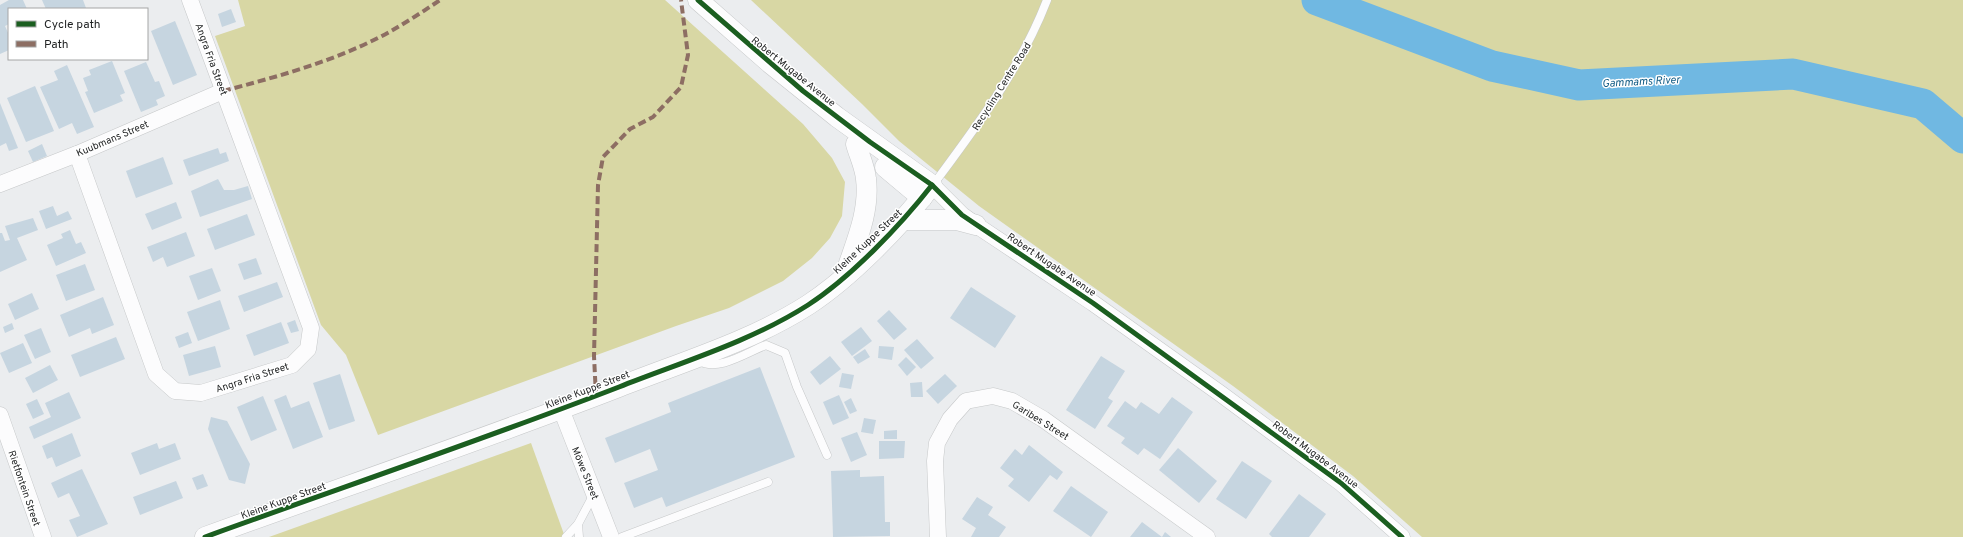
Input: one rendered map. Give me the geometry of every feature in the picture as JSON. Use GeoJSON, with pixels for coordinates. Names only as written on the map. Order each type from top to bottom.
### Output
{"type":"FeatureCollection","features":[{"type":"Feature","properties":{"kind":"street","name":"Angra Fria Street"},"geometry":{"type":"LineString","coordinates":[[77,154],[156,374],[175,391],[201,393],[292,365],[308,350],[311,328],[190,0]]}},
{"type":"Feature","properties":{"kind":"street","name":"Robert Mugabe Avenue"},"geometry":{"type":"LineString","coordinates":[[685,0],[778,84],[856,144],[1093,303],[1253,418],[1341,483],[1402,537]]}},
{"type":"Feature","properties":{"kind":"street","name":"Robert Mugabe Avenue"},"geometry":{"type":"LineString","coordinates":[[698,0],[771,64],[927,192]]}},
{"type":"Feature","properties":{"kind":"street","name":"Kuubmans Street"},"geometry":{"type":"LineString","coordinates":[[0,184],[77,154],[223,91]]}},
{"type":"Feature","properties":{"kind":"street"},"geometry":{"type":"LineString","coordinates":[[845,276],[861,227],[866,202],[866,179],[856,144]]}},
{"type":"Feature","properties":{"kind":"street","name":"Kleine Kuppe Street"},"geometry":{"type":"LineString","coordinates":[[205,537],[561,409],[734,342],[809,304],[845,276],[904,220],[927,192]]}},
{"type":"Feature","properties":{"kind":"street"},"geometry":{"type":"LineString","coordinates":[[904,220],[969,220]]}},
{"type":"Feature","properties":{"kind":"street","name":"Garibes Street"},"geometry":{"type":"LineString","coordinates":[[938,537],[935,461],[937,443],[950,419],[966,401],[993,396],[1012,401],[1043,419],[1207,537]]}},
{"type":"Feature","properties":{"kind":"street","name":"Möwe Street"},"geometry":{"type":"LineString","coordinates":[[561,409],[611,537]]}},
{"type":"Feature","properties":{"kind":"street","name":"Rietfontein Street"},"geometry":{"type":"LineString","coordinates":[[0,416],[43,537]]}},
{"type":"Feature","properties":{"kind":"lane","name":"Recycling Centre Road"},"geometry":{"type":"LineString","coordinates":[[927,192],[988,110],[1032,36],[1047,0]]}},
{"type":"Feature","properties":{"kind":"lane"},"geometry":{"type":"LineString","coordinates":[[694,358],[704,364],[720,364],[766,345],[785,353],[797,387],[826,455]]}},
{"type":"Feature","properties":{"kind":"lane"},"geometry":{"type":"LineString","coordinates":[[622,537],[768,482]]}},
{"type":"Feature","properties":{"kind":"lane"},"geometry":{"type":"LineString","coordinates":[[566,537],[578,524],[594,494]]}},
{"type":"Feature","properties":{"kind":"lane"},"geometry":{"type":"LineString","coordinates":[[578,524],[579,537]]}},
{"type":"Feature","properties":{"kind":"green space"},"geometry":{"type":"Polygon","coordinates":[[[238,0],[665,0],[803,124],[832,158],[845,182],[842,216],[830,238],[812,258],[783,281],[729,308],[378,435],[346,355],[321,325],[215,36],[245,26],[238,0]]]}},
{"type":"Feature","properties":{"kind":"green space"},"geometry":{"type":"Polygon","coordinates":[[[751,0],[1963,0],[1963,537],[1422,537],[1353,476],[1233,386],[979,206],[899,141],[862,104],[751,0]]]}},
{"type":"Feature","properties":{"kind":"green space"},"geometry":{"type":"Polygon","coordinates":[[[531,443],[565,537],[269,537],[531,443]]]}},
{"type":"Feature","properties":{"kind":"building"},"geometry":{"type":"Polygon","coordinates":[[[9,0],[23,0],[27,8],[8,8],[8,24],[5,26],[8,33],[8,50],[0,54],[0,5],[9,0]]]}},
{"type":"Feature","properties":{"kind":"building"},"geometry":{"type":"Polygon","coordinates":[[[42,0],[83,0],[86,8],[46,8],[42,0]]]}},
{"type":"Feature","properties":{"kind":"building"},"geometry":{"type":"Polygon","coordinates":[[[231,9],[236,22],[222,27],[218,14],[231,9]]]}},
{"type":"Feature","properties":{"kind":"building"},"geometry":{"type":"Polygon","coordinates":[[[175,21],[197,75],[173,85],[151,31],[175,21]]]}},
{"type":"Feature","properties":{"kind":"building"},"geometry":{"type":"Polygon","coordinates":[[[112,61],[125,93],[120,95],[123,101],[94,113],[85,92],[88,91],[83,78],[91,75],[89,70],[112,61]]]}},
{"type":"Feature","properties":{"kind":"building"},"geometry":{"type":"Polygon","coordinates":[[[146,62],[155,82],[159,81],[165,96],[156,100],[158,105],[141,112],[124,71],[146,62]]]}},
{"type":"Feature","properties":{"kind":"building"},"geometry":{"type":"Polygon","coordinates":[[[67,65],[94,127],[77,134],[72,123],[59,129],[40,87],[58,80],[54,71],[67,65]]]}},
{"type":"Feature","properties":{"kind":"building"},"geometry":{"type":"Polygon","coordinates":[[[35,86],[54,131],[26,142],[7,98],[35,86]]]}},
{"type":"Feature","properties":{"kind":"building"},"geometry":{"type":"Polygon","coordinates":[[[0,103],[18,148],[9,151],[6,143],[0,146],[0,103]]]}},
{"type":"Feature","properties":{"kind":"building"},"geometry":{"type":"Polygon","coordinates":[[[42,144],[47,156],[33,162],[28,151],[42,144]]]}},
{"type":"Feature","properties":{"kind":"building"},"geometry":{"type":"Polygon","coordinates":[[[218,148],[220,154],[226,152],[229,161],[189,176],[183,160],[218,148]]]}},
{"type":"Feature","properties":{"kind":"building"},"geometry":{"type":"Polygon","coordinates":[[[163,157],[173,184],[136,198],[126,171],[163,157]]]}},
{"type":"Feature","properties":{"kind":"building"},"geometry":{"type":"Polygon","coordinates":[[[218,179],[224,190],[234,190],[248,186],[252,199],[200,217],[191,191],[218,179]]]}},
{"type":"Feature","properties":{"kind":"building"},"geometry":{"type":"Polygon","coordinates":[[[176,202],[182,218],[152,230],[145,214],[176,202]]]}},
{"type":"Feature","properties":{"kind":"building"},"geometry":{"type":"Polygon","coordinates":[[[53,206],[57,216],[68,211],[72,219],[46,229],[39,211],[53,206]]]}},
{"type":"Feature","properties":{"kind":"building"},"geometry":{"type":"Polygon","coordinates":[[[247,214],[255,235],[215,250],[207,229],[247,214]]]}},
{"type":"Feature","properties":{"kind":"building"},"geometry":{"type":"Polygon","coordinates":[[[33,218],[38,230],[17,238],[27,260],[0,272],[0,233],[2,233],[5,241],[10,240],[5,226],[33,218]]]}},
{"type":"Feature","properties":{"kind":"building"},"geometry":{"type":"Polygon","coordinates":[[[70,230],[76,244],[81,242],[86,253],[56,266],[47,245],[63,238],[61,234],[70,230]]]}},
{"type":"Feature","properties":{"kind":"building"},"geometry":{"type":"Polygon","coordinates":[[[186,232],[195,256],[167,267],[163,257],[153,262],[147,247],[186,232]]]}},
{"type":"Feature","properties":{"kind":"building"},"geometry":{"type":"Polygon","coordinates":[[[256,258],[262,274],[244,280],[238,264],[256,258]]]}},
{"type":"Feature","properties":{"kind":"building"},"geometry":{"type":"Polygon","coordinates":[[[85,264],[95,290],[66,301],[56,275],[85,264]]]}},
{"type":"Feature","properties":{"kind":"building"},"geometry":{"type":"Polygon","coordinates":[[[212,268],[221,291],[198,300],[189,276],[212,268]]]}},
{"type":"Feature","properties":{"kind":"building"},"geometry":{"type":"Polygon","coordinates":[[[277,282],[283,297],[244,312],[238,296],[277,282]]]}},
{"type":"Feature","properties":{"kind":"building"},"geometry":{"type":"Polygon","coordinates":[[[971,287],[1016,316],[995,348],[950,318],[971,287]]]}},
{"type":"Feature","properties":{"kind":"building"},"geometry":{"type":"Polygon","coordinates":[[[32,293],[39,309],[15,320],[8,304],[32,293]]]}},
{"type":"Feature","properties":{"kind":"building"},"geometry":{"type":"Polygon","coordinates":[[[103,297],[114,325],[92,334],[90,328],[69,337],[60,315],[103,297]]]}},
{"type":"Feature","properties":{"kind":"building"},"geometry":{"type":"Polygon","coordinates":[[[220,300],[230,329],[198,341],[187,312],[220,300]]]}},
{"type":"Feature","properties":{"kind":"building"},"geometry":{"type":"Polygon","coordinates":[[[889,310],[907,329],[894,340],[877,321],[889,310]]]}},
{"type":"Feature","properties":{"kind":"building"},"geometry":{"type":"Polygon","coordinates":[[[295,320],[299,331],[291,333],[287,323],[295,320]]]}},
{"type":"Feature","properties":{"kind":"building"},"geometry":{"type":"Polygon","coordinates":[[[281,322],[289,343],[254,356],[246,335],[281,322]]]}},
{"type":"Feature","properties":{"kind":"building"},"geometry":{"type":"Polygon","coordinates":[[[12,323],[14,329],[5,333],[3,327],[12,323]]]}},
{"type":"Feature","properties":{"kind":"building"},"geometry":{"type":"Polygon","coordinates":[[[861,327],[872,341],[852,356],[841,342],[861,327]]]}},
{"type":"Feature","properties":{"kind":"building"},"geometry":{"type":"Polygon","coordinates":[[[41,328],[51,352],[35,359],[24,335],[41,328]]]}},
{"type":"Feature","properties":{"kind":"building"},"geometry":{"type":"Polygon","coordinates":[[[188,332],[192,343],[179,348],[175,337],[188,332]]]}},
{"type":"Feature","properties":{"kind":"building"},"geometry":{"type":"Polygon","coordinates":[[[116,337],[125,359],[80,377],[71,355],[116,337]]]}},
{"type":"Feature","properties":{"kind":"building"},"geometry":{"type":"Polygon","coordinates":[[[917,339],[934,358],[921,369],[904,350],[917,339]]]}},
{"type":"Feature","properties":{"kind":"building"},"geometry":{"type":"Polygon","coordinates":[[[23,343],[32,363],[9,373],[0,353],[23,343]]]}},
{"type":"Feature","properties":{"kind":"building"},"geometry":{"type":"Polygon","coordinates":[[[215,346],[221,367],[189,376],[183,355],[215,346]]]}},
{"type":"Feature","properties":{"kind":"building"},"geometry":{"type":"Polygon","coordinates":[[[879,346],[894,347],[892,360],[878,358],[879,346]]]}},
{"type":"Feature","properties":{"kind":"building"},"geometry":{"type":"Polygon","coordinates":[[[865,349],[870,357],[858,364],[853,357],[865,349]]]}},
{"type":"Feature","properties":{"kind":"building"},"geometry":{"type":"Polygon","coordinates":[[[830,356],[841,369],[820,385],[810,372],[830,356]]]}},
{"type":"Feature","properties":{"kind":"building"},"geometry":{"type":"Polygon","coordinates":[[[1101,356],[1125,371],[1108,398],[1113,401],[1095,429],[1066,410],[1101,356]]]}},
{"type":"Feature","properties":{"kind":"building"},"geometry":{"type":"Polygon","coordinates":[[[906,357],[916,367],[907,376],[898,365],[906,357]]]}},
{"type":"Feature","properties":{"kind":"building"},"geometry":{"type":"Polygon","coordinates":[[[50,365],[58,380],[33,393],[25,378],[50,365]]]}},
{"type":"Feature","properties":{"kind":"building"},"geometry":{"type":"Polygon","coordinates":[[[760,367],[795,457],[666,507],[662,497],[634,508],[624,483],[658,470],[650,449],[615,463],[605,438],[671,412],[668,403],[760,367]]]}},
{"type":"Feature","properties":{"kind":"building"},"geometry":{"type":"Polygon","coordinates":[[[842,373],[854,375],[851,389],[839,387],[842,373]]]}},
{"type":"Feature","properties":{"kind":"building"},"geometry":{"type":"Polygon","coordinates":[[[340,374],[355,421],[329,430],[313,383],[340,374]]]}},
{"type":"Feature","properties":{"kind":"building"},"geometry":{"type":"Polygon","coordinates":[[[945,374],[957,386],[938,404],[926,391],[945,374]]]}},
{"type":"Feature","properties":{"kind":"building"},"geometry":{"type":"Polygon","coordinates":[[[922,382],[923,397],[911,397],[910,383],[922,382]]]}},
{"type":"Feature","properties":{"kind":"building"},"geometry":{"type":"Polygon","coordinates":[[[69,392],[81,418],[34,439],[29,427],[51,417],[45,403],[69,392]]]}},
{"type":"Feature","properties":{"kind":"building"},"geometry":{"type":"Polygon","coordinates":[[[286,395],[291,408],[309,401],[323,437],[293,449],[274,400],[286,395]]]}},
{"type":"Feature","properties":{"kind":"building"},"geometry":{"type":"Polygon","coordinates":[[[839,395],[849,418],[833,425],[823,402],[839,395]]]}},
{"type":"Feature","properties":{"kind":"building"},"geometry":{"type":"Polygon","coordinates":[[[263,396],[277,430],[251,441],[237,407],[263,396]]]}},
{"type":"Feature","properties":{"kind":"building"},"geometry":{"type":"Polygon","coordinates":[[[1172,397],[1193,412],[1160,459],[1144,448],[1138,455],[1121,443],[1125,438],[1107,426],[1125,401],[1136,409],[1141,402],[1159,414],[1172,397]]]}},
{"type":"Feature","properties":{"kind":"building"},"geometry":{"type":"Polygon","coordinates":[[[851,398],[857,411],[850,414],[844,402],[851,398]]]}},
{"type":"Feature","properties":{"kind":"building"},"geometry":{"type":"Polygon","coordinates":[[[37,399],[44,414],[33,419],[26,404],[37,399]]]}},
{"type":"Feature","properties":{"kind":"building"},"geometry":{"type":"Polygon","coordinates":[[[211,417],[227,421],[250,464],[245,484],[229,480],[208,429],[211,417]]]}},
{"type":"Feature","properties":{"kind":"building"},"geometry":{"type":"Polygon","coordinates":[[[864,418],[876,420],[873,434],[861,432],[864,418]]]}},
{"type":"Feature","properties":{"kind":"building"},"geometry":{"type":"Polygon","coordinates":[[[897,430],[897,439],[884,439],[884,431],[897,430]]]}},
{"type":"Feature","properties":{"kind":"building"},"geometry":{"type":"Polygon","coordinates":[[[857,432],[867,455],[851,462],[841,438],[857,432]]]}},
{"type":"Feature","properties":{"kind":"building"},"geometry":{"type":"Polygon","coordinates":[[[72,433],[81,456],[56,467],[52,457],[47,459],[42,446],[72,433]]]}},
{"type":"Feature","properties":{"kind":"building"},"geometry":{"type":"Polygon","coordinates":[[[879,441],[905,441],[904,458],[879,459],[879,441]]]}},
{"type":"Feature","properties":{"kind":"building"},"geometry":{"type":"Polygon","coordinates":[[[157,443],[159,449],[175,443],[181,459],[140,475],[131,453],[157,443]]]}},
{"type":"Feature","properties":{"kind":"building"},"geometry":{"type":"Polygon","coordinates":[[[1029,445],[1063,472],[1057,480],[1050,475],[1029,502],[1008,486],[1014,479],[1000,468],[1015,449],[1022,455],[1029,445]]]}},
{"type":"Feature","properties":{"kind":"building"},"geometry":{"type":"Polygon","coordinates":[[[1178,448],[1217,481],[1199,503],[1159,470],[1178,448]]]}},
{"type":"Feature","properties":{"kind":"building"},"geometry":{"type":"Polygon","coordinates":[[[1242,461],[1272,481],[1246,519],[1216,499],[1242,461]]]}},
{"type":"Feature","properties":{"kind":"building"},"geometry":{"type":"Polygon","coordinates":[[[82,469],[108,524],[77,537],[69,520],[80,516],[69,493],[58,498],[51,483],[82,469]]]}},
{"type":"Feature","properties":{"kind":"building"},"geometry":{"type":"Polygon","coordinates":[[[860,470],[860,477],[884,476],[885,522],[890,522],[890,536],[833,537],[831,471],[860,470]]]}},
{"type":"Feature","properties":{"kind":"building"},"geometry":{"type":"Polygon","coordinates":[[[203,474],[208,486],[197,490],[192,478],[203,474]]]}},
{"type":"Feature","properties":{"kind":"building"},"geometry":{"type":"Polygon","coordinates":[[[176,481],[183,498],[140,515],[133,497],[176,481]]]}},
{"type":"Feature","properties":{"kind":"building"},"geometry":{"type":"Polygon","coordinates":[[[1071,486],[1108,512],[1091,537],[1053,511],[1071,486]]]}},
{"type":"Feature","properties":{"kind":"building"},"geometry":{"type":"Polygon","coordinates":[[[1299,494],[1326,514],[1309,537],[1272,537],[1269,534],[1299,494]]]}},
{"type":"Feature","properties":{"kind":"building"},"geometry":{"type":"Polygon","coordinates":[[[977,497],[993,507],[988,515],[1006,527],[999,537],[971,537],[976,528],[962,519],[977,497]]]}},
{"type":"Feature","properties":{"kind":"building"},"geometry":{"type":"Polygon","coordinates":[[[1142,522],[1162,537],[1130,537],[1142,522]]]}},
{"type":"Feature","properties":{"kind":"building"},"geometry":{"type":"Polygon","coordinates":[[[1165,532],[1171,537],[1162,537],[1165,532]]]}},
{"type":"Feature","properties":{"kind":"waterway","name":"Gammams River"},"geometry":{"type":"LineString","coordinates":[[1317,0],[1492,66],[1579,85],[1793,74],[1923,104],[1963,138]]}},
{"type":"Feature","properties":{"kind":"marked path"},"geometry":{"type":"LineString","coordinates":[[223,91],[330,59],[391,31],[440,0]]}},
{"type":"Feature","properties":{"kind":"marked path"},"geometry":{"type":"LineString","coordinates":[[596,396],[594,356],[598,185],[603,157],[630,129],[653,117],[681,87],[688,55],[681,0]]}},
{"type":"Feature","properties":{"kind":"cycle path"},"geometry":{"type":"LineString","coordinates":[[698,0],[803,91],[870,142],[932,185],[962,215],[1093,303],[1341,483],[1402,537]]}},
{"type":"Feature","properties":{"kind":"cycle path"},"geometry":{"type":"LineString","coordinates":[[205,537],[568,407],[739,341],[763,330],[808,305],[858,266],[890,234],[932,185]]}}]}
